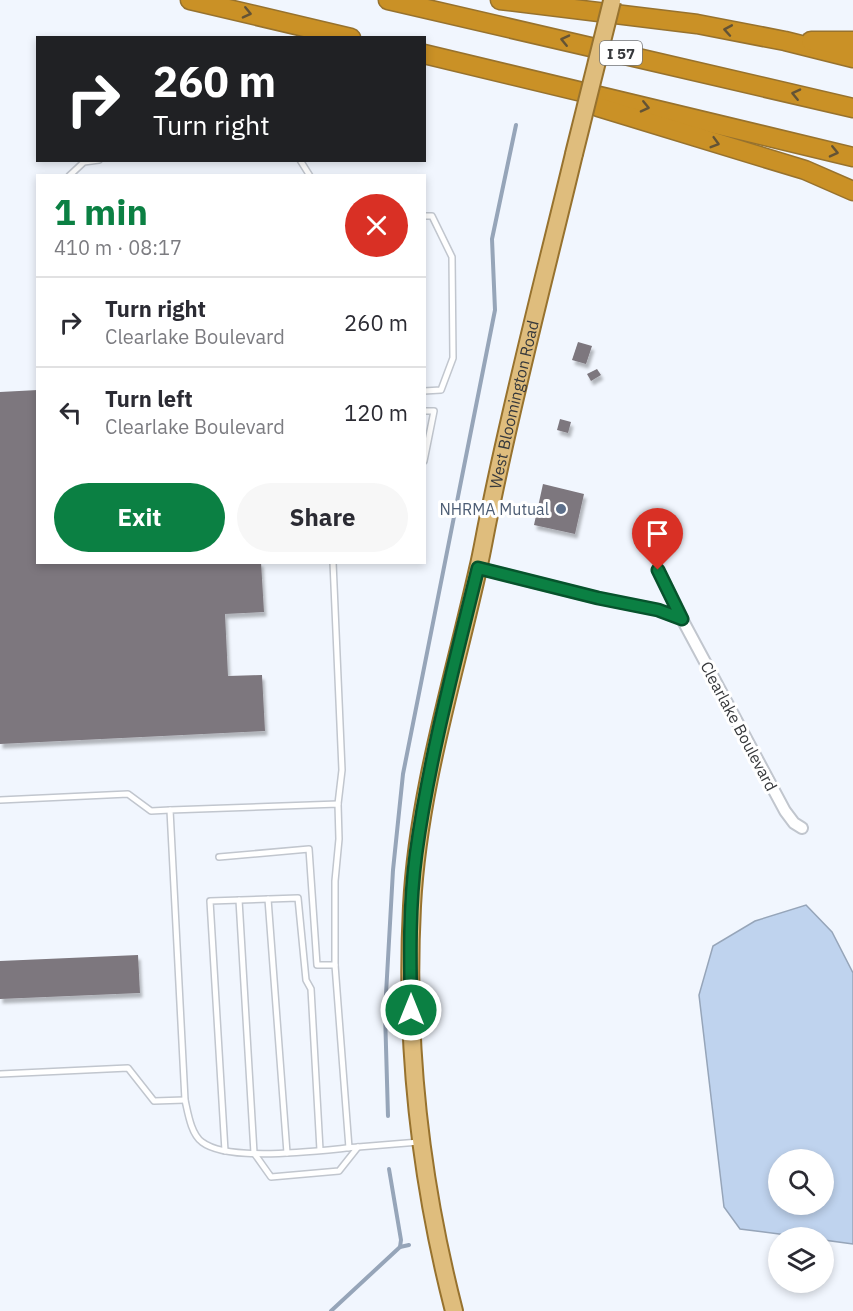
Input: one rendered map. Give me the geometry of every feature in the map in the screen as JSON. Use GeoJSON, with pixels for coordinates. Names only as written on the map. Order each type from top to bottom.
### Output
{"type":"FeatureCollection","features":[{"type":"Feature","properties":{"kind":"highway"},"geometry":{"type":"LineString","coordinates":[[190,0],[343,36]]}},
{"type":"Feature","properties":{"kind":"highway","name":"I 57"},"geometry":{"type":"LineString","coordinates":[[388,0],[853,108]]}},
{"type":"Feature","properties":{"kind":"highway"},"geometry":{"type":"LineString","coordinates":[[500,0],[696,24],[785,41],[853,58]]}},
{"type":"Feature","properties":{"kind":"highway"},"geometry":{"type":"LineString","coordinates":[[785,41],[853,41]]}},
{"type":"Feature","properties":{"kind":"highway"},"geometry":{"type":"LineString","coordinates":[[426,54],[853,157]]}},
{"type":"Feature","properties":{"kind":"highway"},"geometry":{"type":"LineString","coordinates":[[480,67],[642,122],[805,170],[853,191]]}},
{"type":"Feature","properties":{"kind":"main road","name":"West Bloomington Road"},"geometry":{"type":"LineString","coordinates":[[454,1311],[434,1224],[421,1142],[414,1075],[411,934],[416,857],[437,741],[491,504],[612,1]]}},
{"type":"Feature","properties":{"kind":"street"},"geometry":{"type":"LineString","coordinates":[[478,568],[598,598],[658,610],[682,619]]}},
{"type":"Feature","properties":{"kind":"street","name":"Clearlake Boulevard"},"geometry":{"type":"LineString","coordinates":[[658,570],[785,811],[794,823],[802,828]]}},
{"type":"Feature","properties":{"kind":"lane"},"geometry":{"type":"LineString","coordinates":[[71,174],[84,162]]}},
{"type":"Feature","properties":{"kind":"lane"},"geometry":{"type":"LineString","coordinates":[[426,216],[432,216],[452,257],[453,358],[441,390],[426,391]]}},
{"type":"Feature","properties":{"kind":"lane"},"geometry":{"type":"LineString","coordinates":[[426,411],[434,411],[426,451]]}},
{"type":"Feature","properties":{"kind":"lane"},"geometry":{"type":"LineString","coordinates":[[333,564],[342,770],[338,804],[335,965],[349,1148]]}},
{"type":"Feature","properties":{"kind":"lane"},"geometry":{"type":"LineString","coordinates":[[0,800],[128,794],[151,811],[338,804]]}},
{"type":"Feature","properties":{"kind":"lane"},"geometry":{"type":"LineString","coordinates":[[170,810],[185,1100],[190,1121],[200,1141],[216,1150],[254,1153],[287,1153],[421,1142]]}},
{"type":"Feature","properties":{"kind":"lane"},"geometry":{"type":"LineString","coordinates":[[219,857],[309,849],[317,965],[335,965]]}},
{"type":"Feature","properties":{"kind":"lane"},"geometry":{"type":"LineString","coordinates":[[225,1151],[210,901],[298,898],[306,980],[311,989],[320,1150]]}},
{"type":"Feature","properties":{"kind":"lane"},"geometry":{"type":"LineString","coordinates":[[268,899],[287,1153]]}},
{"type":"Feature","properties":{"kind":"lane"},"geometry":{"type":"LineString","coordinates":[[239,900],[254,1153],[271,1177],[339,1171],[358,1148]]}},
{"type":"Feature","properties":{"kind":"lane"},"geometry":{"type":"LineString","coordinates":[[0,1074],[128,1068],[154,1101],[185,1100]]}},
{"type":"Feature","properties":{"kind":"water"},"geometry":{"type":"Polygon","coordinates":[[[806,905],[832,932],[853,973],[853,1244],[834,1241],[834,1227],[768,1227],[768,1233],[740,1229],[724,1207],[699,995],[713,946],[755,921],[806,905]]]}},
{"type":"Feature","properties":{"kind":"building"},"geometry":{"type":"Polygon","coordinates":[[[578,342],[592,346],[586,364],[572,360],[578,342]]]}},
{"type":"Feature","properties":{"kind":"building"},"geometry":{"type":"Polygon","coordinates":[[[597,369],[601,375],[591,381],[587,374],[597,369]]]}},
{"type":"Feature","properties":{"kind":"building"},"geometry":{"type":"Polygon","coordinates":[[[36,390],[36,564],[261,564],[264,612],[225,614],[228,676],[262,675],[265,731],[0,744],[0,392],[36,390]]]}},
{"type":"Feature","properties":{"kind":"building"},"geometry":{"type":"Polygon","coordinates":[[[560,419],[571,422],[568,433],[557,430],[560,419]]]}},
{"type":"Feature","properties":{"kind":"building"},"geometry":{"type":"Polygon","coordinates":[[[543,484],[584,494],[575,534],[534,525],[543,484]]]}},
{"type":"Feature","properties":{"kind":"building"},"geometry":{"type":"Polygon","coordinates":[[[138,955],[140,993],[0,999],[0,961],[138,955]]]}},
{"type":"Feature","properties":{"kind":"waterway"},"geometry":{"type":"LineString","coordinates":[[388,1116],[385,1012],[393,870],[403,774],[495,310],[492,239],[516,125]]}},
{"type":"Feature","properties":{"kind":"waterway"},"geometry":{"type":"LineString","coordinates":[[389,1169],[401,1240],[400,1247]]}},
{"type":"Feature","properties":{"kind":"waterway"},"geometry":{"type":"LineString","coordinates":[[331,1311],[400,1247],[409,1245]]}},
{"type":"Feature","properties":{"kind":"place","name":"NHRMA Mutual"},"geometry":{"type":"Point","coordinates":[561,509]}},
{"type":"Feature","properties":{"kind":"route"},"geometry":{"type":"LineString","coordinates":[[411,1010],[412,905],[419,834],[437,741],[478,568],[598,598],[658,610],[682,619],[658,570]]}}]}
